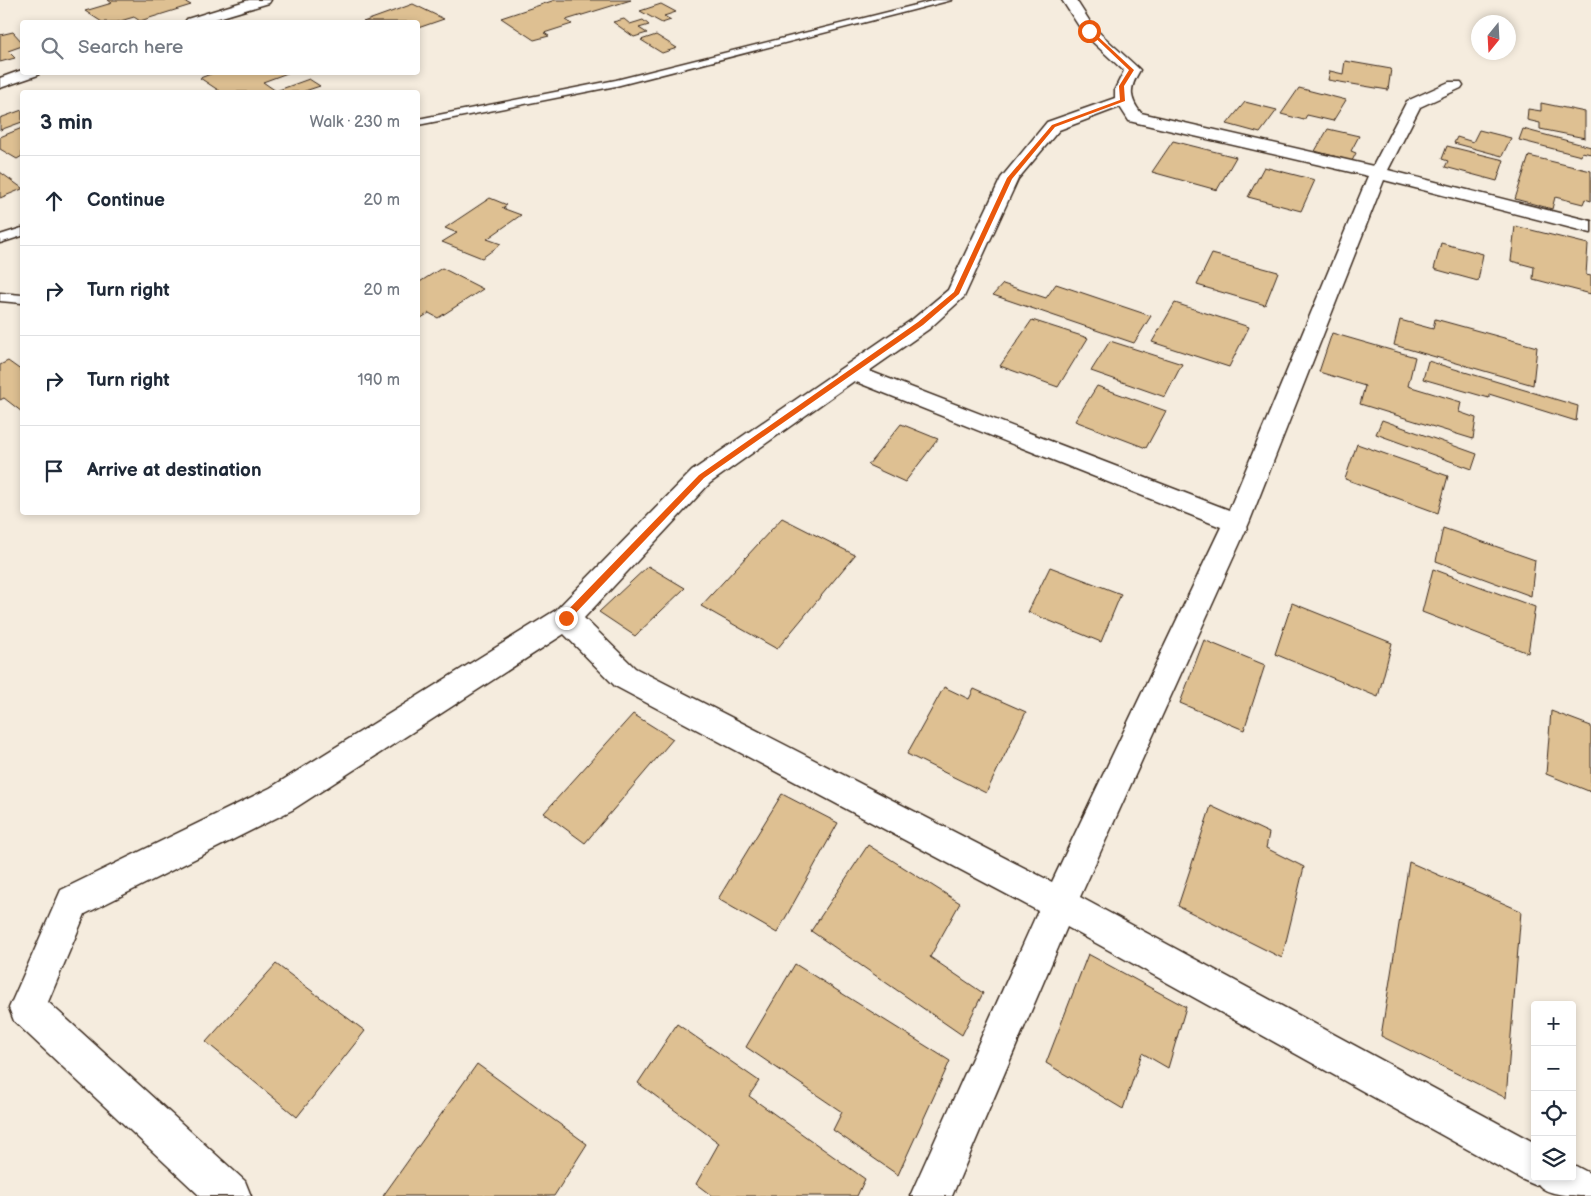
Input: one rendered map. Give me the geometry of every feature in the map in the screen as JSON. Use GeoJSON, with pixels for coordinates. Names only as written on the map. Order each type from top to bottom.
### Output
{"type":"FeatureCollection","features":[{"type":"Feature","properties":{"kind":"street"},"geometry":{"type":"LineString","coordinates":[[199,20],[264,0]]}},
{"type":"Feature","properties":{"kind":"street"},"geometry":{"type":"LineString","coordinates":[[1069,0],[1089,31],[1132,70],[1122,86],[1122,101],[1135,117],[1378,174],[1591,227]]}},
{"type":"Feature","properties":{"kind":"street"},"geometry":{"type":"LineString","coordinates":[[0,82],[22,75]]}},
{"type":"Feature","properties":{"kind":"street"},"geometry":{"type":"LineString","coordinates":[[931,1196],[1059,904],[1236,523],[1378,174],[1413,104],[1455,85]]}},
{"type":"Feature","properties":{"kind":"street"},"geometry":{"type":"LineString","coordinates":[[230,1196],[27,1008],[73,902],[281,799],[566,618],[702,477],[921,324],[957,293],[1010,178],[1054,126],[1122,101]]}},
{"type":"Feature","properties":{"kind":"street"},"geometry":{"type":"LineString","coordinates":[[851,372],[1236,523]]}},
{"type":"Feature","properties":{"kind":"street"},"geometry":{"type":"LineString","coordinates":[[566,618],[625,677],[1059,904],[1531,1164]]}},
{"type":"Feature","properties":{"kind":"street"},"geometry":{"type":"LineString","coordinates":[[1563,1181],[1590,1196]]}},
{"type":"Feature","properties":{"kind":"lane"},"geometry":{"type":"LineString","coordinates":[[420,122],[616,83],[947,0]]}},
{"type":"Feature","properties":{"kind":"lane"},"geometry":{"type":"LineString","coordinates":[[0,239],[20,233]]}},
{"type":"Feature","properties":{"kind":"lane"},"geometry":{"type":"LineString","coordinates":[[0,297],[20,299]]}},
{"type":"Feature","properties":{"kind":"building"},"geometry":{"type":"Polygon","coordinates":[[[108,0],[182,0],[191,5],[143,20],[134,17],[124,20],[99,20],[85,11],[112,3],[108,0]]]}},
{"type":"Feature","properties":{"kind":"building"},"geometry":{"type":"Polygon","coordinates":[[[555,0],[631,0],[566,20],[572,24],[544,33],[549,36],[534,40],[501,18],[555,0]]]}},
{"type":"Feature","properties":{"kind":"building"},"geometry":{"type":"Polygon","coordinates":[[[413,4],[444,19],[420,27],[420,20],[369,20],[413,4]]]}},
{"type":"Feature","properties":{"kind":"building"},"geometry":{"type":"Polygon","coordinates":[[[661,4],[676,12],[664,16],[671,20],[662,23],[640,11],[661,4]]]}},
{"type":"Feature","properties":{"kind":"building"},"geometry":{"type":"Polygon","coordinates":[[[624,19],[630,24],[643,20],[649,25],[639,28],[647,33],[634,37],[613,22],[624,19]]]}},
{"type":"Feature","properties":{"kind":"building"},"geometry":{"type":"Polygon","coordinates":[[[13,32],[20,40],[20,47],[8,51],[15,58],[0,62],[0,35],[13,32]]]}},
{"type":"Feature","properties":{"kind":"building"},"geometry":{"type":"Polygon","coordinates":[[[656,35],[677,48],[662,53],[641,40],[656,35]]]}},
{"type":"Feature","properties":{"kind":"building"},"geometry":{"type":"Polygon","coordinates":[[[1345,61],[1391,69],[1388,90],[1328,80],[1330,71],[1343,74],[1345,61]]]}},
{"type":"Feature","properties":{"kind":"building"},"geometry":{"type":"Polygon","coordinates":[[[208,75],[282,75],[263,82],[275,90],[218,90],[200,78],[208,75]]]}},
{"type":"Feature","properties":{"kind":"building"},"geometry":{"type":"Polygon","coordinates":[[[309,79],[320,86],[308,90],[279,90],[309,79]]]}},
{"type":"Feature","properties":{"kind":"building"},"geometry":{"type":"Polygon","coordinates":[[[1299,88],[1346,100],[1333,121],[1307,115],[1304,120],[1281,114],[1299,88]]]}},
{"type":"Feature","properties":{"kind":"building"},"geometry":{"type":"Polygon","coordinates":[[[1245,102],[1277,110],[1260,133],[1227,124],[1245,102]]]}},
{"type":"Feature","properties":{"kind":"building"},"geometry":{"type":"Polygon","coordinates":[[[1541,103],[1585,112],[1585,138],[1540,129],[1540,123],[1527,120],[1528,109],[1541,111],[1541,103]]]}},
{"type":"Feature","properties":{"kind":"building"},"geometry":{"type":"Polygon","coordinates":[[[20,111],[20,123],[0,130],[0,118],[20,111]]]}},
{"type":"Feature","properties":{"kind":"building"},"geometry":{"type":"Polygon","coordinates":[[[20,129],[20,157],[17,159],[0,149],[0,137],[20,129]]]}},
{"type":"Feature","properties":{"kind":"building"},"geometry":{"type":"Polygon","coordinates":[[[1328,129],[1359,136],[1351,151],[1356,153],[1352,161],[1315,151],[1328,129]]]}},
{"type":"Feature","properties":{"kind":"building"},"geometry":{"type":"Polygon","coordinates":[[[1523,129],[1591,147],[1591,154],[1582,152],[1581,156],[1519,140],[1523,129]]]}},
{"type":"Feature","properties":{"kind":"building"},"geometry":{"type":"Polygon","coordinates":[[[1479,130],[1511,138],[1502,156],[1454,143],[1457,137],[1473,142],[1479,130]]]}},
{"type":"Feature","properties":{"kind":"building"},"geometry":{"type":"Polygon","coordinates":[[[1173,141],[1236,157],[1217,190],[1152,172],[1173,141]]]}},
{"type":"Feature","properties":{"kind":"building"},"geometry":{"type":"Polygon","coordinates":[[[1447,146],[1504,160],[1497,181],[1445,167],[1448,161],[1442,159],[1447,146]]]}},
{"type":"Feature","properties":{"kind":"building"},"geometry":{"type":"Polygon","coordinates":[[[1529,156],[1591,171],[1591,201],[1585,199],[1583,204],[1555,197],[1552,209],[1515,199],[1529,156]]]}},
{"type":"Feature","properties":{"kind":"building"},"geometry":{"type":"Polygon","coordinates":[[[1264,167],[1315,180],[1301,211],[1248,197],[1264,167]]]}},
{"type":"Feature","properties":{"kind":"building"},"geometry":{"type":"Polygon","coordinates":[[[0,172],[20,187],[20,190],[0,198],[0,172]]]}},
{"type":"Feature","properties":{"kind":"building"},"geometry":{"type":"Polygon","coordinates":[[[490,198],[507,205],[502,208],[521,215],[487,239],[501,244],[482,258],[442,242],[457,233],[445,228],[490,198]]]}},
{"type":"Feature","properties":{"kind":"building"},"geometry":{"type":"Polygon","coordinates":[[[1515,226],[1588,244],[1586,275],[1591,276],[1591,294],[1533,279],[1534,267],[1511,261],[1515,226]]]}},
{"type":"Feature","properties":{"kind":"building"},"geometry":{"type":"Polygon","coordinates":[[[1441,243],[1483,254],[1478,281],[1434,269],[1441,243]]]}},
{"type":"Feature","properties":{"kind":"building"},"geometry":{"type":"Polygon","coordinates":[[[1212,254],[1278,272],[1265,305],[1197,285],[1212,254]]]}},
{"type":"Feature","properties":{"kind":"building"},"geometry":{"type":"Polygon","coordinates":[[[442,268],[483,289],[438,318],[429,313],[420,319],[420,282],[442,268]]]}},
{"type":"Feature","properties":{"kind":"building"},"geometry":{"type":"Polygon","coordinates":[[[1003,284],[1046,298],[1056,284],[1151,316],[1134,343],[993,295],[1003,284]]]}},
{"type":"Feature","properties":{"kind":"building"},"geometry":{"type":"Polygon","coordinates":[[[1175,303],[1249,327],[1229,367],[1152,342],[1175,303]]]}},
{"type":"Feature","properties":{"kind":"building"},"geometry":{"type":"Polygon","coordinates":[[[1435,319],[1537,347],[1533,385],[1394,345],[1400,320],[1433,329],[1435,319]]]}},
{"type":"Feature","properties":{"kind":"building"},"geometry":{"type":"Polygon","coordinates":[[[1032,320],[1088,338],[1058,387],[1000,366],[1032,320]]]}},
{"type":"Feature","properties":{"kind":"building"},"geometry":{"type":"Polygon","coordinates":[[[1332,333],[1415,357],[1408,386],[1461,402],[1459,412],[1476,418],[1473,439],[1360,404],[1365,386],[1319,372],[1332,333]]]}},
{"type":"Feature","properties":{"kind":"building"},"geometry":{"type":"Polygon","coordinates":[[[1110,341],[1182,364],[1165,397],[1091,371],[1110,341]]]}},
{"type":"Feature","properties":{"kind":"building"},"geometry":{"type":"Polygon","coordinates":[[[8,361],[20,370],[20,410],[4,398],[0,400],[0,365],[8,361]]]}},
{"type":"Feature","properties":{"kind":"building"},"geometry":{"type":"Polygon","coordinates":[[[1428,361],[1578,406],[1576,421],[1489,394],[1489,398],[1423,379],[1428,361]]]}},
{"type":"Feature","properties":{"kind":"building"},"geometry":{"type":"Polygon","coordinates":[[[1097,386],[1166,411],[1146,448],[1075,421],[1097,386]]]}},
{"type":"Feature","properties":{"kind":"building"},"geometry":{"type":"Polygon","coordinates":[[[1382,420],[1477,454],[1472,469],[1376,434],[1382,420]]]}},
{"type":"Feature","properties":{"kind":"building"},"geometry":{"type":"Polygon","coordinates":[[[901,424],[938,439],[905,482],[868,465],[901,424]]]}},
{"type":"Feature","properties":{"kind":"building"},"geometry":{"type":"Polygon","coordinates":[[[1357,444],[1448,476],[1438,513],[1345,479],[1357,444]]]}},
{"type":"Feature","properties":{"kind":"building"},"geometry":{"type":"Polygon","coordinates":[[[782,518],[855,555],[777,649],[701,606],[782,518]]]}},
{"type":"Feature","properties":{"kind":"building"},"geometry":{"type":"Polygon","coordinates":[[[1443,528],[1535,560],[1531,596],[1436,561],[1443,528]]]}},
{"type":"Feature","properties":{"kind":"building"},"geometry":{"type":"Polygon","coordinates":[[[648,566],[685,588],[635,636],[599,612],[648,566]]]}},
{"type":"Feature","properties":{"kind":"building"},"geometry":{"type":"Polygon","coordinates":[[[1050,567],[1121,594],[1101,642],[1028,612],[1050,567]]]}},
{"type":"Feature","properties":{"kind":"building"},"geometry":{"type":"Polygon","coordinates":[[[1433,569],[1535,607],[1528,653],[1422,612],[1433,569]]]}},
{"type":"Feature","properties":{"kind":"building"},"geometry":{"type":"Polygon","coordinates":[[[1292,603],[1392,643],[1378,697],[1275,654],[1292,603]]]}},
{"type":"Feature","properties":{"kind":"building"},"geometry":{"type":"Polygon","coordinates":[[[1204,640],[1265,665],[1244,730],[1180,703],[1204,640]]]}},
{"type":"Feature","properties":{"kind":"building"},"geometry":{"type":"Polygon","coordinates":[[[944,687],[969,699],[974,689],[1026,712],[986,793],[907,754],[944,687]]]}},
{"type":"Feature","properties":{"kind":"building"},"geometry":{"type":"Polygon","coordinates":[[[1551,711],[1591,726],[1591,792],[1546,774],[1551,711]]]}},
{"type":"Feature","properties":{"kind":"building"},"geometry":{"type":"Polygon","coordinates":[[[633,714],[673,739],[585,843],[544,813],[633,714]]]}},
{"type":"Feature","properties":{"kind":"building"},"geometry":{"type":"Polygon","coordinates":[[[782,794],[838,823],[777,933],[718,899],[782,794]]]}},
{"type":"Feature","properties":{"kind":"building"},"geometry":{"type":"Polygon","coordinates":[[[1211,806],[1269,833],[1266,848],[1304,867],[1282,958],[1178,906],[1211,806]]]}},
{"type":"Feature","properties":{"kind":"building"},"geometry":{"type":"Polygon","coordinates":[[[868,845],[960,903],[930,957],[983,993],[962,1035],[811,931],[868,845]]]}},
{"type":"Feature","properties":{"kind":"building"},"geometry":{"type":"Polygon","coordinates":[[[1409,862],[1521,911],[1506,1098],[1381,1036],[1409,862]]]}},
{"type":"Feature","properties":{"kind":"building"},"geometry":{"type":"Polygon","coordinates":[[[1088,954],[1186,1007],[1168,1068],[1142,1053],[1123,1109],[1046,1063],[1088,954]]]}},
{"type":"Feature","properties":{"kind":"building"},"geometry":{"type":"Polygon","coordinates":[[[276,964],[365,1031],[297,1117],[206,1042],[276,964]]]}},
{"type":"Feature","properties":{"kind":"building"},"geometry":{"type":"Polygon","coordinates":[[[795,964],[950,1061],[898,1175],[833,1130],[842,1112],[746,1047],[795,964]]]}},
{"type":"Feature","properties":{"kind":"building"},"geometry":{"type":"Polygon","coordinates":[[[677,1024],[759,1081],[749,1096],[865,1179],[857,1196],[712,1196],[696,1184],[719,1143],[638,1083],[677,1024]]]}},
{"type":"Feature","properties":{"kind":"building"},"geometry":{"type":"Polygon","coordinates":[[[477,1064],[587,1144],[554,1196],[383,1196],[477,1064]]]}},
{"type":"Feature","properties":{"kind":"route"},"geometry":{"type":"LineString","coordinates":[[566,618],[702,477],[921,324],[957,293],[1010,178],[1054,126],[1122,101],[1122,86],[1132,70],[1089,31]]}}]}
